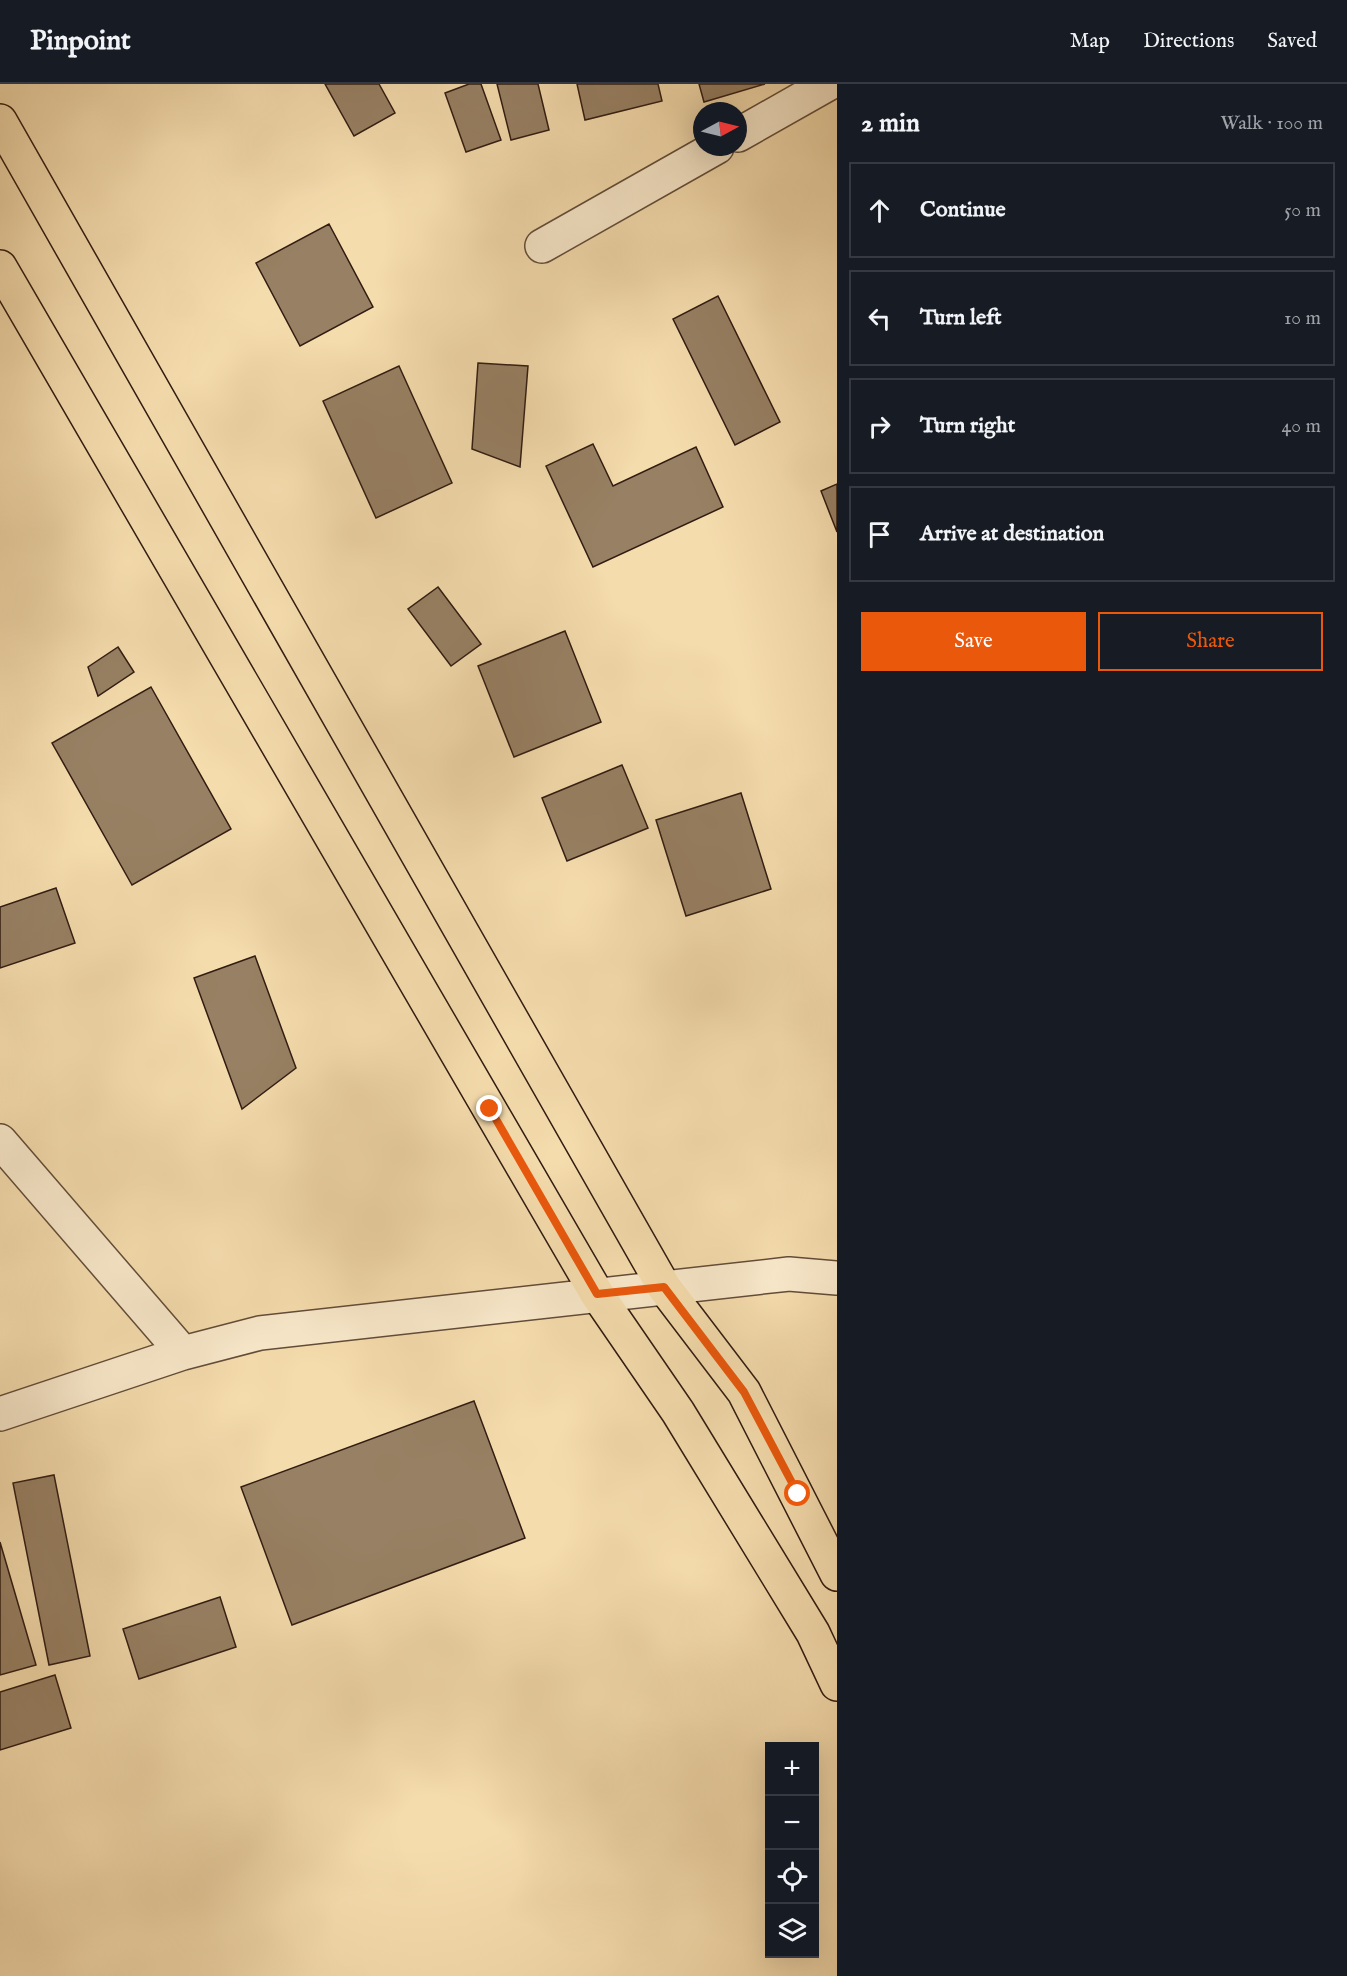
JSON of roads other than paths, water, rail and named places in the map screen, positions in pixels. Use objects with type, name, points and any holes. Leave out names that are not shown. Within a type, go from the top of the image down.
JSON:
[{"type":"main road","points":[[0,121],[664,1287],[744,1392],[837,1574]]},
{"type":"main road","points":[[0,267],[597,1294],[691,1432],[813,1633],[837,1684]]},
{"type":"street","points":[[747,130],[828,84]]},
{"type":"street","points":[[542,246],[701,156]]},
{"type":"street","points":[[0,1141],[183,1353]]},
{"type":"street","points":[[0,1414],[183,1353],[260,1333],[789,1274],[837,1278]]}]
